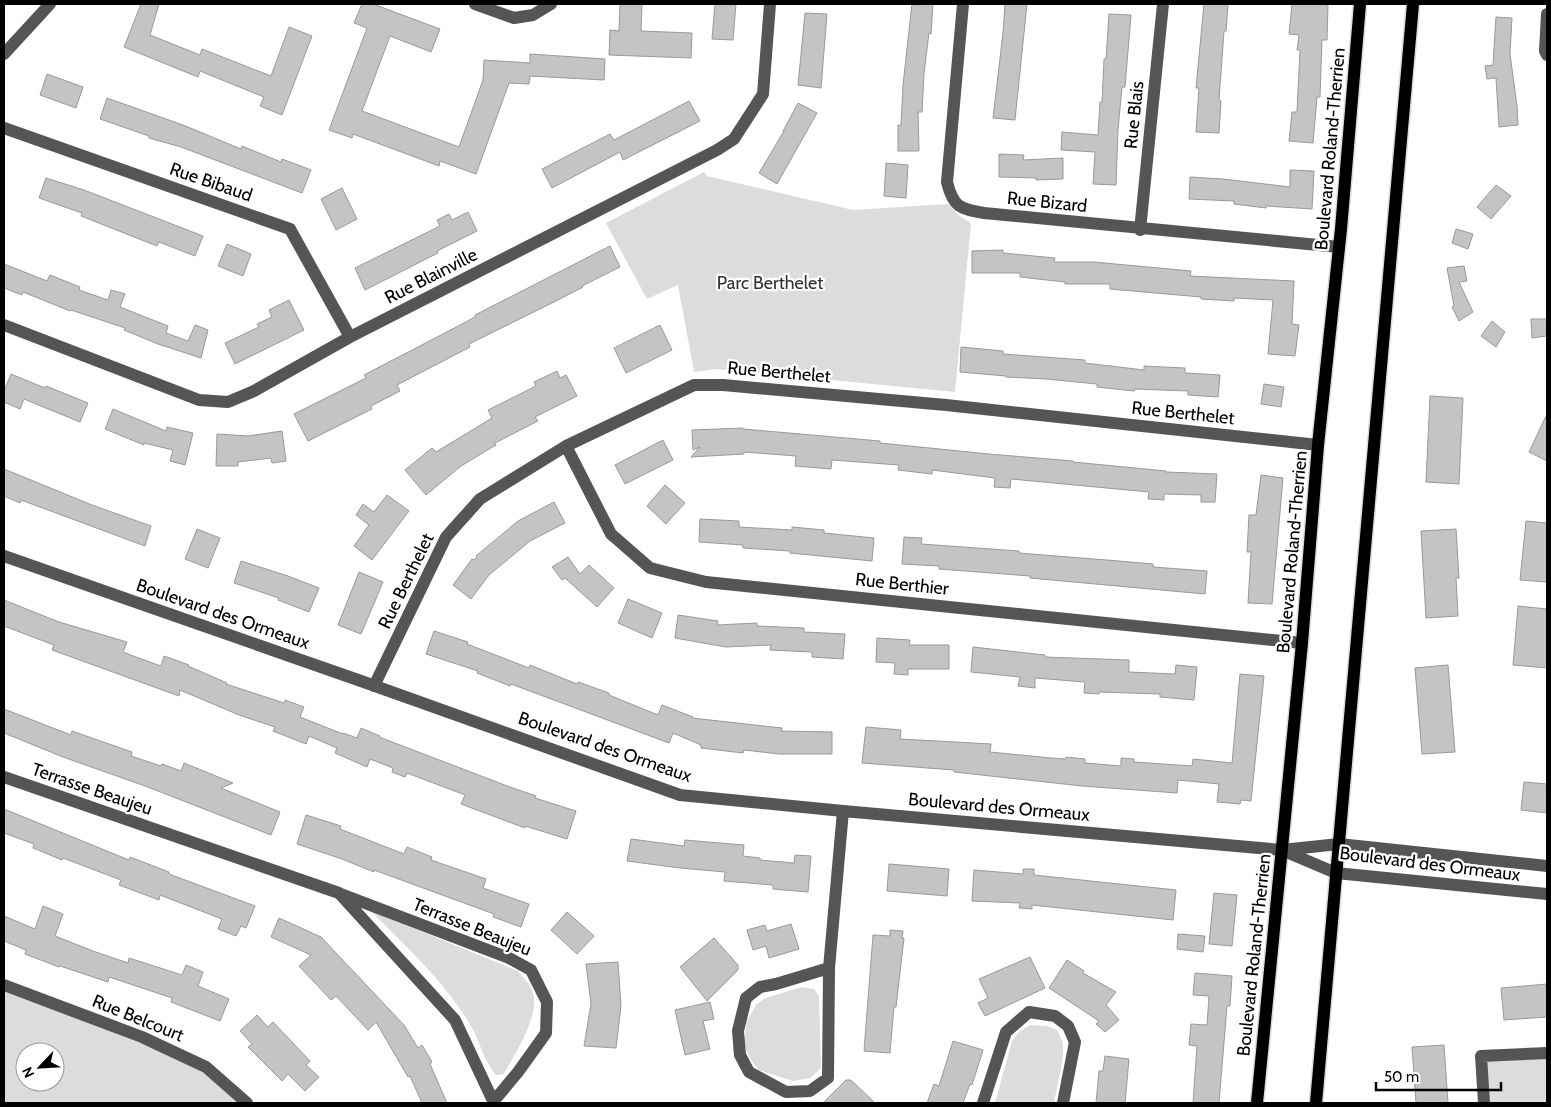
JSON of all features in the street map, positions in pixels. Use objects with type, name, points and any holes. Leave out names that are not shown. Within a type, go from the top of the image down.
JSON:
[{"type":"main road","name":"Boulevard Roland-Therrien","points":[[1257,1103],[1302,643],[1318,445],[1339,247],[1360,4]]},
{"type":"main road","points":[[1316,1103],[1413,4]]},
{"type":"street","points":[[4,54],[50,4]]},
{"type":"street","points":[[475,4],[514,18],[533,14],[551,4]]},
{"type":"street","name":"Rue Blainville","points":[[4,325],[199,400],[228,402],[254,391],[350,337],[717,150],[734,139],[763,94],[770,4]]},
{"type":"street","name":"Rue Bizard","points":[[963,4],[947,182],[955,204],[966,210],[984,214],[1339,247]]},
{"type":"street","name":"Rue Blais","points":[[1140,230],[1163,4]]},
{"type":"street","points":[[1547,14],[1545,51],[1547,55]]},
{"type":"street","name":"Rue Bibaud","points":[[4,128],[290,229],[350,337]]},
{"type":"street","name":"Rue Berthelet","points":[[374,686],[446,537],[480,498],[566,446],[694,385],[713,385],[946,405],[1318,445]]},
{"type":"street","name":"Rue Berthier","points":[[566,446],[611,534],[650,568],[706,582],[1302,643]]},
{"type":"street","name":"Boulevard des Ormeaux","points":[[4,556],[680,795],[1282,850],[1339,844],[1547,866]]},
{"type":"street","name":"Terrasse Beaujeu","points":[[4,777],[339,893],[509,958],[532,970],[547,1002],[546,1033],[494,1103],[455,1020],[339,893]]},
{"type":"street","points":[[829,968],[760,987],[746,998],[738,1031],[740,1055],[749,1072],[786,1092],[810,1091],[828,1078],[829,968],[843,811]]},
{"type":"street","name":"Boulevard des Ormeaux","points":[[1282,850],[1336,873],[1547,894]]},
{"type":"street","name":"Rue Belcourt","points":[[4,985],[142,1036],[206,1066],[247,1103]]},
{"type":"street","points":[[983,1103],[1006,1032],[1030,1012],[1055,1016],[1068,1026],[1075,1042],[1063,1103]]},
{"type":"street","points":[[1484,1103],[1480,1056],[1547,1053]]},
{"type":"green space","name":"Parc Berthelet","points":[[704,172],[707,176],[853,210],[948,204],[958,215],[971,223],[955,392],[717,369],[694,372],[678,285],[647,299],[606,223]]},
{"type":"green space","points":[[371,911],[518,971],[528,982],[534,1000],[530,1022],[504,1074],[496,1075],[485,1057],[470,1024],[448,993],[424,965]]},
{"type":"green space","points":[[4,987],[204,1069],[241,1103],[4,1103]]},
{"type":"green space","points":[[802,987],[814,989],[819,996],[821,1068],[810,1078],[793,1081],[759,1070],[751,1060],[744,1044],[747,1021],[756,1005],[765,998]]},
{"type":"green space","points":[[1030,1025],[1047,1026],[1057,1030],[1063,1043],[1063,1057],[1054,1103],[995,1103],[1012,1041],[1019,1032]]},
{"type":"green space","points":[[1547,1058],[1547,1103],[1488,1103],[1485,1061]]},
{"type":"building","points":[[141,4],[159,4],[150,35],[200,55],[202,49],[271,76],[289,27],[312,36],[282,115],[260,106],[264,97],[200,71],[198,77],[124,47]]},
{"type":"building","points":[[362,4],[373,4],[440,29],[431,52],[390,36],[362,111],[459,147],[483,80],[484,60],[530,63],[530,54],[605,59],[604,80],[530,76],[529,84],[509,83],[476,174],[440,161],[439,166],[353,134],[352,138],[329,130],[367,28],[354,23]]},
{"type":"building","points":[[620,4],[642,4],[641,31],[692,33],[691,58],[609,55],[610,30],[619,31]]},
{"type":"building","points":[[715,4],[736,4],[733,40],[712,39]]},
{"type":"building","points":[[912,4],[933,4],[931,34],[929,33],[924,73],[922,112],[918,112],[919,151],[898,151],[898,125],[901,125],[903,85]]},
{"type":"building","points":[[1005,4],[1027,4],[1015,120],[993,118]]},
{"type":"building","points":[[1204,4],[1228,4],[1219,100],[1221,101],[1219,133],[1196,132],[1199,88],[1196,88]]},
{"type":"building","points":[[1292,4],[1328,4],[1327,40],[1322,40],[1320,97],[1317,97],[1313,143],[1289,141],[1292,112],[1297,112],[1300,50],[1297,50],[1299,35],[1289,34]]},
{"type":"building","points":[[805,13],[827,14],[821,88],[798,85]]},
{"type":"building","points":[[1109,14],[1131,15],[1125,87],[1122,87],[1118,130],[1116,185],[1093,184],[1095,152],[1061,150],[1062,132],[1098,135]]},
{"type":"building","points":[[1496,17],[1512,18],[1510,54],[1518,125],[1499,127],[1496,78],[1487,79],[1485,66],[1493,65]]},
{"type":"building","points":[[47,74],[83,87],[76,108],[40,95]]},
{"type":"building","points":[[107,98],[183,125],[241,149],[242,146],[281,162],[282,159],[311,170],[302,193],[181,147],[149,138],[149,136],[100,119]]},
{"type":"building","points":[[689,101],[700,121],[623,160],[620,152],[552,188],[542,169],[610,134],[614,140]]},
{"type":"building","points":[[798,103],[817,113],[777,184],[759,173]]},
{"type":"building","points":[[999,154],[1024,155],[1023,160],[1063,158],[1063,179],[1036,180],[1036,178],[999,177]]},
{"type":"building","points":[[886,163],[908,165],[906,198],[884,196]]},
{"type":"building","points":[[1290,170],[1314,171],[1312,209],[1266,206],[1266,208],[1234,204],[1234,201],[1189,199],[1190,177],[1290,187]]},
{"type":"building","points":[[46,178],[84,190],[203,236],[195,256],[159,242],[157,246],[81,216],[82,213],[39,198]]},
{"type":"building","points":[[1496,185],[1511,196],[1491,219],[1477,207]]},
{"type":"building","points":[[342,188],[357,219],[336,230],[321,199]]},
{"type":"building","points":[[468,212],[477,231],[365,290],[355,268],[440,226],[437,220],[449,214],[452,220]]},
{"type":"building","points":[[1456,229],[1473,234],[1468,249],[1452,243]]},
{"type":"building","points":[[227,244],[251,254],[243,276],[218,266]]},
{"type":"building","points":[[610,246],[620,267],[469,344],[470,347],[397,385],[400,391],[371,406],[372,409],[308,441],[294,414],[366,378],[364,375],[466,322],[475,315]]},
{"type":"building","points":[[1003,250],[1003,253],[1055,258],[1054,262],[1094,262],[1191,271],[1190,276],[1294,281],[1292,324],[1299,325],[1295,356],[1268,354],[1273,300],[1234,298],[1234,301],[1201,299],[1201,297],[1110,289],[1110,284],[1065,284],[1065,282],[1020,277],[1020,273],[972,273],[972,251]]},
{"type":"building","points":[[4,264],[47,281],[50,275],[80,287],[79,290],[108,300],[111,290],[125,294],[120,307],[168,326],[166,333],[188,341],[195,325],[208,330],[201,358],[158,344],[124,330],[125,328],[70,311],[23,292],[22,295],[4,288]]},
{"type":"building","points":[[1464,266],[1467,281],[1459,282],[1473,312],[1459,321],[1452,307],[1454,306],[1447,268]]},
{"type":"building","points":[[289,300],[304,330],[235,364],[225,343],[259,327],[257,324],[272,317],[269,310]]},
{"type":"building","points":[[1531,319],[1547,319],[1547,336],[1532,338]]},
{"type":"building","points":[[1492,321],[1505,332],[1496,347],[1481,336]]},
{"type":"building","points":[[660,325],[672,350],[626,373],[614,348]]},
{"type":"building","points":[[961,347],[1003,351],[1003,354],[1085,360],[1085,363],[1144,370],[1144,366],[1185,368],[1185,373],[1220,375],[1218,397],[1188,395],[1188,391],[1135,389],[1134,391],[1097,387],[1097,384],[960,372]]},
{"type":"building","points":[[557,371],[560,378],[566,375],[577,396],[535,417],[538,421],[495,443],[496,445],[461,466],[426,495],[405,470],[432,448],[436,452],[492,418],[488,410],[536,386],[534,382]]},
{"type":"building","points":[[11,374],[88,403],[80,422],[24,399],[20,409],[4,402],[4,391]]},
{"type":"building","points":[[1264,384],[1284,387],[1281,407],[1261,404]]},
{"type":"building","points":[[1430,396],[1463,398],[1459,484],[1426,482]]},
{"type":"building","points":[[113,409],[166,431],[167,427],[193,433],[185,465],[170,461],[173,450],[144,443],[144,445],[105,429]]},
{"type":"building","points":[[1547,414],[1547,461],[1529,452]]},
{"type":"building","points":[[743,428],[1166,472],[1217,474],[1215,502],[1201,502],[1201,495],[1164,494],[1164,500],[1148,499],[1149,492],[1011,479],[1010,488],[994,487],[995,478],[932,470],[932,474],[898,470],[899,465],[832,460],[831,469],[795,466],[796,456],[744,452],[744,454],[691,457],[700,447],[693,450],[692,430]]},
{"type":"building","points":[[282,431],[286,461],[272,463],[271,458],[238,462],[238,466],[216,466],[217,434],[248,436]]},
{"type":"building","points":[[663,440],[673,460],[625,484],[615,465]]},
{"type":"building","points":[[4,469],[92,505],[151,526],[145,546],[21,500],[20,503],[4,496]]},
{"type":"building","points":[[1261,475],[1283,478],[1272,604],[1248,603],[1251,552],[1247,552],[1249,515],[1256,515]]},
{"type":"building","points":[[665,485],[685,503],[666,524],[647,506]]},
{"type":"building","points":[[387,495],[409,511],[372,560],[354,546],[369,525],[356,515],[363,504],[374,512]]},
{"type":"building","points":[[554,502],[565,523],[530,541],[489,575],[471,599],[453,585],[472,559],[474,560],[476,556],[518,521]]},
{"type":"building","points":[[700,519],[739,521],[739,527],[792,530],[792,527],[824,530],[824,533],[874,538],[872,561],[790,553],[790,551],[743,548],[743,545],[699,542]]},
{"type":"building","points":[[1526,521],[1547,523],[1547,582],[1520,580]]},
{"type":"building","points":[[197,529],[220,538],[208,568],[185,559]]},
{"type":"building","points":[[1456,529],[1459,578],[1456,578],[1458,616],[1426,618],[1421,531]]},
{"type":"building","points":[[904,537],[922,538],[921,544],[1019,551],[1019,553],[1153,564],[1153,567],[1207,571],[1205,594],[1030,578],[1030,576],[939,569],[939,566],[902,564]]},
{"type":"building","points":[[568,557],[580,574],[589,565],[614,588],[597,607],[565,578],[562,580],[552,567]]},
{"type":"building","points":[[241,561],[319,588],[309,612],[278,600],[279,598],[234,583]]},
{"type":"building","points":[[359,572],[383,582],[361,634],[338,625]]},
{"type":"building","points":[[628,599],[662,613],[652,638],[618,623]]},
{"type":"building","points":[[4,600],[59,622],[127,642],[123,652],[161,666],[164,656],[189,665],[226,684],[284,703],[285,700],[304,707],[300,717],[343,734],[357,738],[361,728],[379,737],[536,796],[535,798],[576,811],[567,839],[525,826],[525,828],[461,804],[465,795],[407,773],[405,777],[392,772],[393,768],[370,759],[367,767],[335,753],[337,748],[309,736],[306,744],[273,731],[275,727],[239,715],[180,690],[179,696],[52,650],[54,645],[4,626]]},
{"type":"building","points":[[1518,606],[1547,609],[1547,668],[1513,665]]},
{"type":"building","points":[[678,615],[718,621],[717,625],[757,623],[757,626],[804,628],[804,632],[845,634],[843,659],[812,657],[812,652],[770,650],[771,645],[726,647],[675,638]]},
{"type":"building","points":[[434,631],[468,642],[467,644],[529,668],[530,665],[577,684],[578,682],[609,693],[609,695],[658,715],[662,705],[692,718],[782,728],[781,731],[832,732],[832,754],[779,754],[744,750],[743,753],[701,748],[701,745],[673,733],[669,743],[511,684],[510,686],[477,673],[478,671],[426,654]]},
{"type":"building","points":[[877,638],[910,640],[909,645],[949,645],[949,669],[908,669],[908,675],[894,674],[895,663],[876,662]]},
{"type":"building","points":[[973,647],[1045,655],[1045,657],[1129,660],[1129,672],[1175,674],[1176,665],[1197,667],[1194,700],[1160,697],[1160,694],[1084,693],[1085,682],[1035,678],[1035,688],[1018,686],[1020,677],[971,672]]},
{"type":"building","points":[[1448,665],[1455,752],[1422,754],[1415,668]]},
{"type":"building","points":[[1240,674],[1264,676],[1251,801],[1241,800],[1240,804],[1217,802],[1219,784],[1178,780],[1177,793],[1082,786],[954,772],[954,770],[862,763],[866,727],[901,730],[900,739],[991,744],[990,752],[1051,758],[1085,759],[1085,763],[1121,766],[1121,758],[1134,759],[1134,762],[1192,766],[1193,759],[1232,763]]},
{"type":"building","points":[[4,709],[71,735],[72,731],[132,752],[131,756],[161,766],[162,764],[181,771],[184,763],[233,783],[221,788],[280,812],[271,835],[4,733]]},
{"type":"building","points":[[1524,782],[1547,784],[1547,813],[1521,810]]},
{"type":"building","points":[[4,809],[129,860],[130,857],[169,872],[169,874],[255,906],[246,928],[241,926],[236,936],[218,929],[222,919],[160,895],[159,900],[119,885],[121,880],[33,848],[34,844],[4,833]]},
{"type":"building","points":[[306,815],[341,826],[340,829],[404,854],[407,847],[432,857],[431,860],[486,879],[483,888],[529,904],[521,927],[493,917],[494,914],[297,844]]},
{"type":"building","points":[[631,839],[684,846],[685,840],[744,845],[743,856],[760,858],[760,860],[794,863],[795,855],[811,856],[808,892],[773,889],[773,885],[724,881],[725,872],[627,861]]},
{"type":"building","points":[[889,864],[949,869],[947,896],[887,891]]},
{"type":"building","points":[[1023,869],[1034,869],[1034,875],[1176,890],[1173,920],[1032,905],[1032,909],[1019,908],[1020,903],[972,901],[974,870],[1023,874]]},
{"type":"building","points":[[1214,893],[1237,895],[1232,946],[1209,944]]},
{"type":"building","points":[[43,906],[63,914],[55,936],[128,963],[129,958],[182,975],[186,965],[203,972],[198,986],[229,999],[220,1021],[171,1002],[172,998],[109,977],[108,982],[59,967],[25,954],[26,950],[4,941],[4,916],[35,929]]},
{"type":"building","points":[[567,912],[594,936],[577,954],[551,930]]},
{"type":"building","points":[[279,918],[321,937],[404,1025],[418,1048],[422,1045],[432,1062],[430,1064],[447,1103],[422,1103],[410,1076],[408,1077],[376,1022],[368,1030],[336,996],[331,1000],[299,966],[311,955],[271,937]]},
{"type":"building","points":[[791,924],[799,949],[769,958],[766,946],[753,950],[747,930],[765,925],[767,931]]},
{"type":"building","points":[[890,930],[903,931],[902,938],[904,938],[896,1007],[894,1007],[890,1053],[864,1051],[873,935],[890,936]]},
{"type":"building","points":[[1178,934],[1205,936],[1203,952],[1177,949]]},
{"type":"building","points":[[714,938],[738,965],[738,970],[707,1001],[680,967]]},
{"type":"building","points":[[1030,957],[1045,988],[985,1016],[978,1003],[988,998],[979,979]]},
{"type":"building","points":[[1067,960],[1084,971],[1083,973],[1116,992],[1106,1005],[1119,1020],[1105,1032],[1096,1024],[1099,1021],[1049,988]]},
{"type":"building","points":[[618,962],[621,1006],[616,1048],[584,1046],[591,1004],[586,964]]},
{"type":"building","points":[[1195,973],[1232,976],[1230,1006],[1227,1006],[1219,1103],[1193,1103],[1197,1046],[1189,1045],[1191,1024],[1207,1025],[1209,996],[1193,995]]},
{"type":"building","points":[[1547,984],[1547,1017],[1504,1020],[1501,988]]},
{"type":"building","points":[[710,1002],[714,1019],[703,1021],[710,1049],[685,1055],[675,1010]]},
{"type":"building","points":[[257,1015],[268,1027],[273,1022],[310,1061],[306,1065],[319,1077],[305,1091],[288,1074],[282,1081],[248,1047],[252,1044],[240,1031]]},
{"type":"building","points":[[953,1041],[983,1050],[972,1085],[970,1084],[963,1103],[927,1103],[934,1084],[939,1086]]},
{"type":"building","points":[[1444,1045],[1448,1103],[1416,1103],[1412,1047]]},
{"type":"building","points":[[1105,1056],[1129,1059],[1125,1103],[1096,1103],[1099,1071],[1103,1071]]},
{"type":"building","points":[[846,1080],[851,1080],[875,1103],[823,1103]]}]
